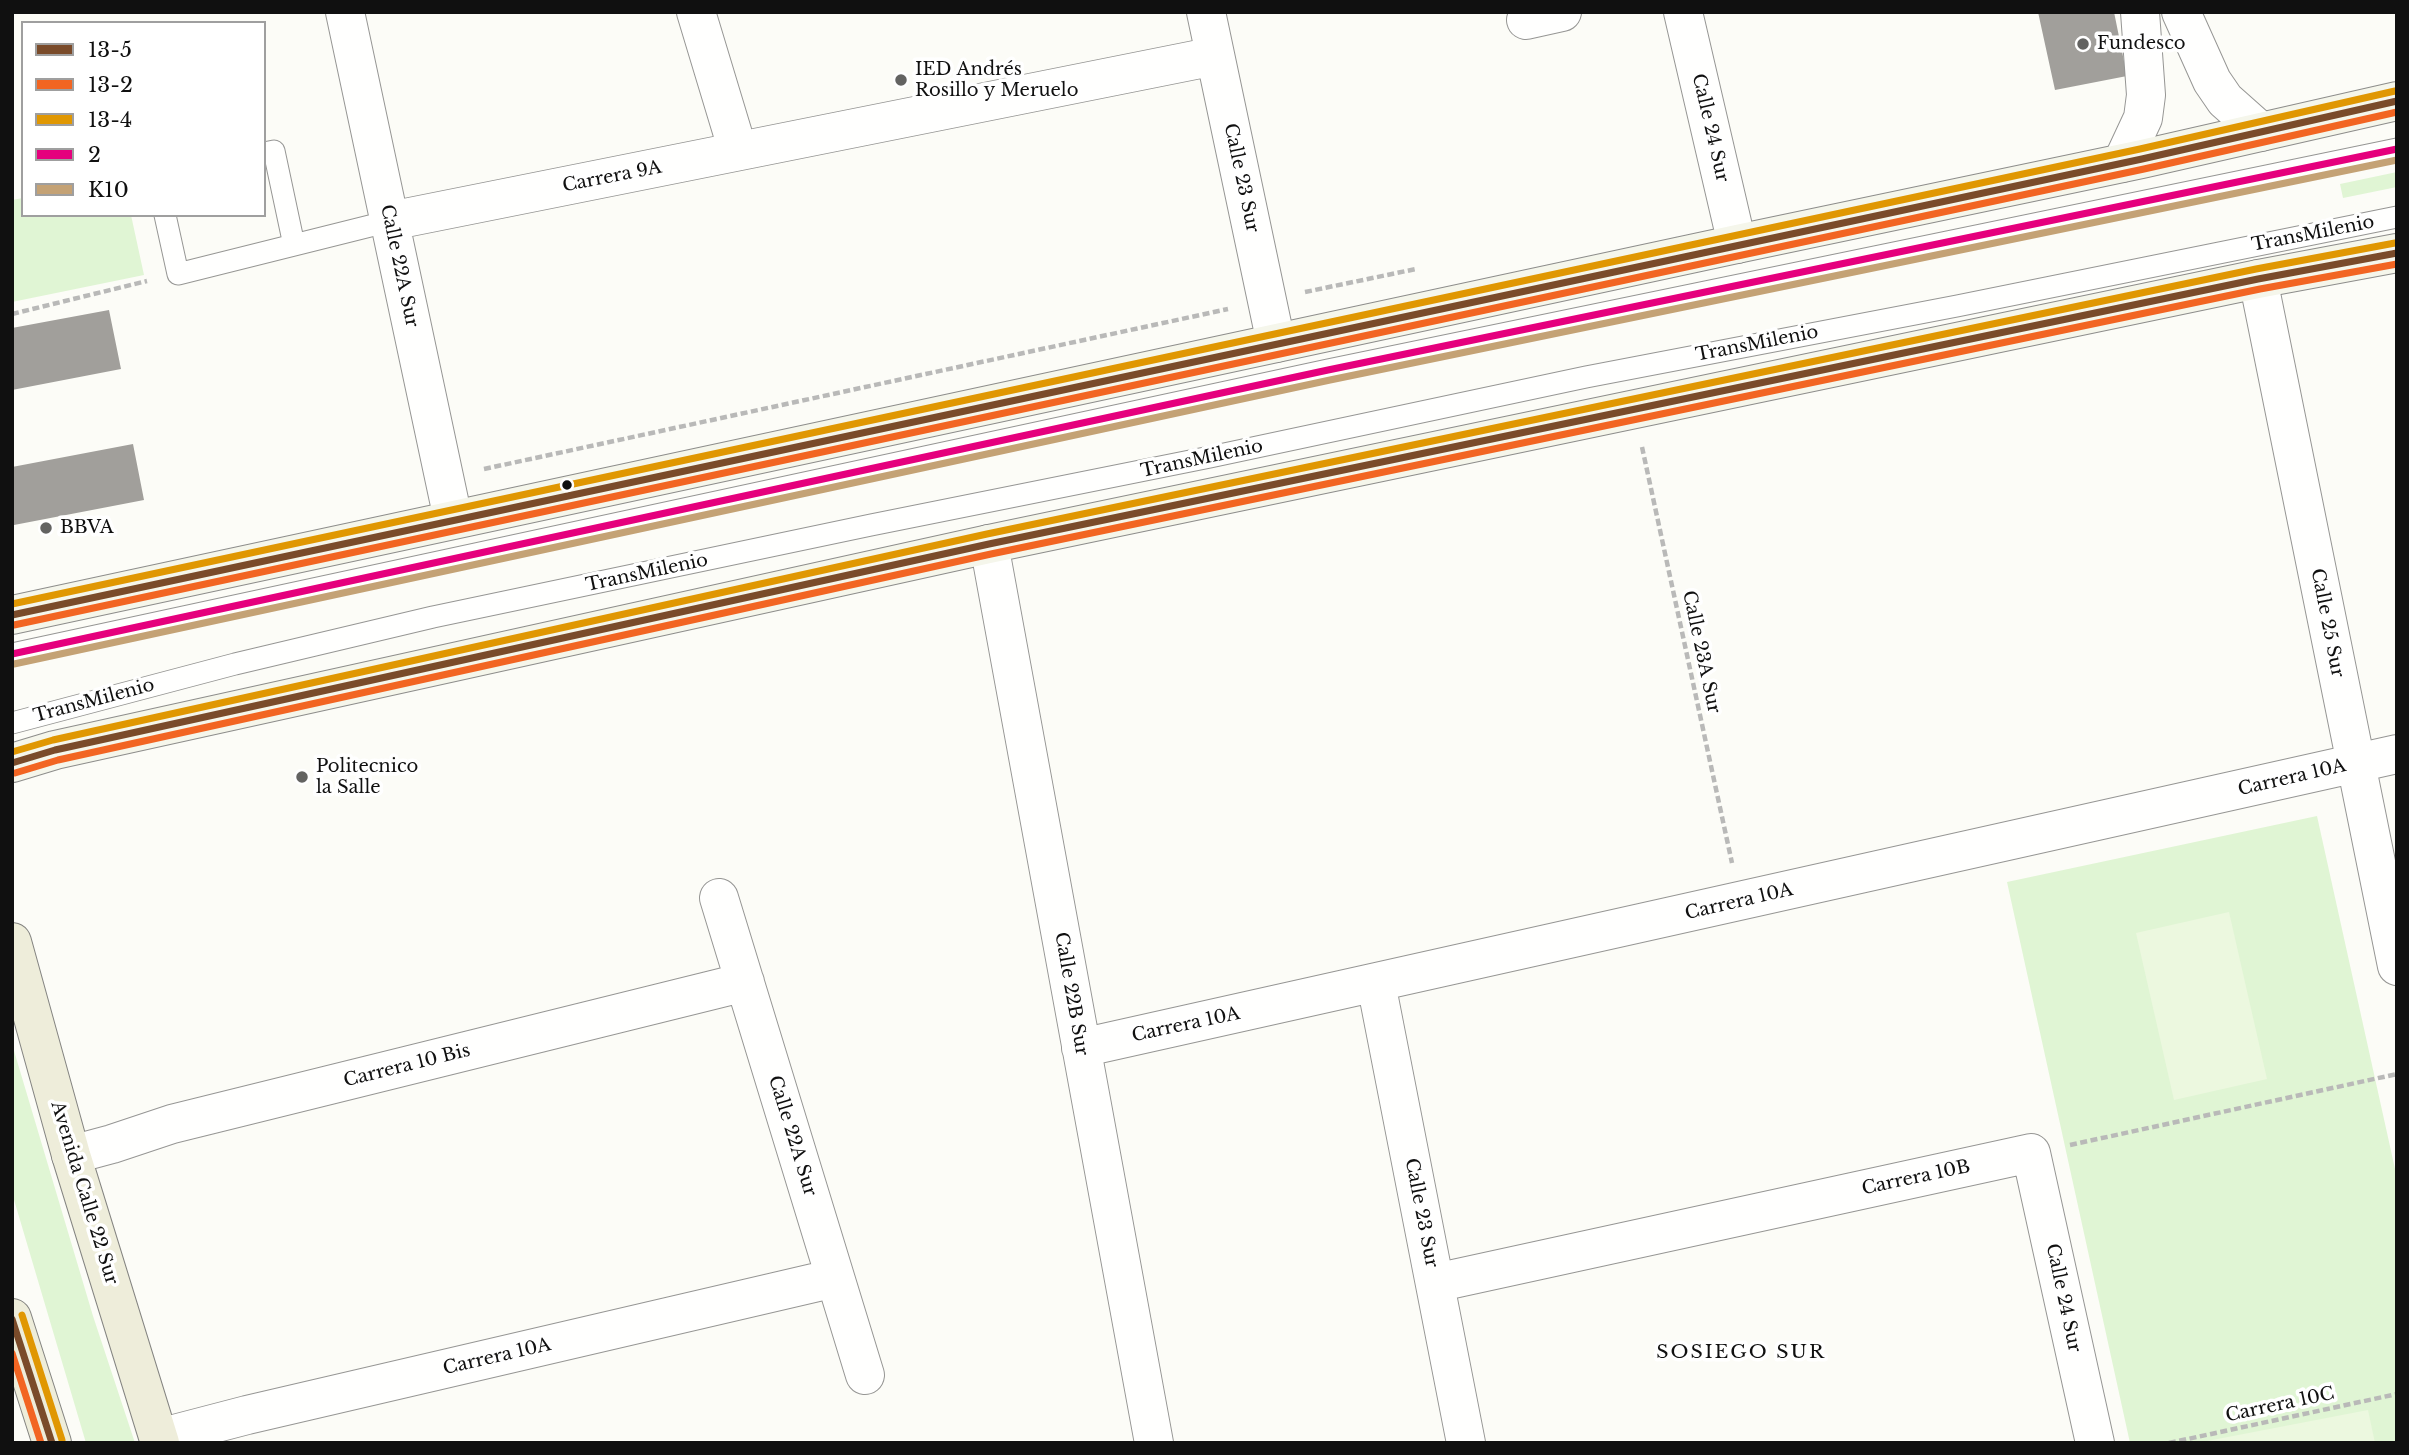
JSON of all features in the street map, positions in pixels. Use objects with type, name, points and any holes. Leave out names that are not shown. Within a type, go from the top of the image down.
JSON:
[{"type":"main road","points":[[12,615],[2122,163],[2397,101]]},
{"type":"main road","points":[[12,763],[55,750],[989,544],[2258,279],[2397,253]]},
{"type":"main road","name":"Avenida Calle 22 Sur","points":[[12,942],[71,1155],[160,1440]]},
{"type":"main road","points":[[12,1318],[52,1443]]},
{"type":"street","name":"Calle 22A Sur","points":[[345,12],[453,519]]},
{"type":"street","points":[[696,12],[738,151]]},
{"type":"street","name":"Calle 23 Sur","points":[[1206,12],[1276,343]]},
{"type":"street","points":[[1526,20],[1562,12]]},
{"type":"street","name":"Calle 24 Sur","points":[[1682,12],[1737,244]]},
{"type":"street","points":[[2122,163],[2143,118],[2146,95],[2140,12]]},
{"type":"street","points":[[2181,12],[2212,81],[2225,100],[2260,132]]},
{"type":"street","name":"Carrera 9A","points":[[390,221],[1215,56]]},
{"type":"street","name":"Calle 25 Sur","points":[[2258,279],[2397,966]]},
{"type":"street","name":"Calle 22B Sur","points":[[989,544],[1154,1443]]},
{"type":"street","name":"Carrera 10A","points":[[1081,1048],[2397,754]]},
{"type":"street","name":"Calle 22A Sur","points":[[719,898],[864,1375]]},
{"type":"street","name":"Carrera 10 Bis","points":[[71,1155],[172,1124],[745,982]]},
{"type":"street","name":"Calle 23 Sur","points":[[1376,983],[1466,1443]]},
{"type":"street","name":"Calle 24 Sur","points":[[2031,1153],[2095,1443]]},
{"type":"street","name":"Carrera 10B","points":[[1435,1283],[2031,1153]]},
{"type":"street","name":"Carrera 10A","points":[[160,1440],[247,1415],[835,1278]]},
{"type":"lane","points":[[12,654],[1328,370],[2397,149]]},
{"type":"lane","points":[[266,153],[274,151],[294,245]]},
{"type":"lane","points":[[165,217],[178,274]]},
{"type":"lane","name":"TransMilenio","points":[[12,723],[235,664],[433,617],[1586,377],[1957,306],[2397,217]]},
{"type":"lane","name":"Carrera 9A","points":[[178,274],[390,221]]},
{"type":"path","points":[[12,314],[178,274]]},
{"type":"path","name":"Calle 23A Sur","points":[[1634,409],[1740,902]]},
{"type":"path","points":[[2031,1153],[2397,1074]]},
{"type":"path","name":"Carrera 10C","points":[[2169,1443],[2397,1394]]},
{"type":"green space","points":[[2397,172],[2397,187],[2343,198],[2340,184]]},
{"type":"green space","points":[[21,198],[21,217],[131,217],[144,275],[12,302],[12,200]]},
{"type":"green space","points":[[2317,816],[2397,1178],[2397,1443],[2130,1443],[2007,882]]},
{"type":"green space","points":[[2229,912],[2267,1079],[2174,1100],[2136,933]]},
{"type":"green space","points":[[12,1044],[93,1316],[135,1443],[86,1443],[12,1193]]},
{"type":"green space","points":[[2368,1410],[2375,1443],[2202,1442]]},
{"type":"building","name":"Fundesco","points":[[2038,12],[2114,12],[2127,76],[2055,90]]},
{"type":"building","points":[[109,310],[121,369],[12,390],[12,328]]},
{"type":"building","points":[[133,444],[144,500],[14,525],[12,467]]},
{"type":"transit line","name":"13-4","points":[[12,604],[2140,149],[2395,91]]},
{"type":"transit line","name":"13-5","points":[[12,615],[2142,159],[2397,101]]},
{"type":"transit line","name":"13-2","points":[[14,625],[2144,169],[2397,112]]},
{"type":"transit line","name":"2","points":[[12,654],[1328,370],[2397,149]]},
{"type":"transit line","name":"K10","points":[[14,664],[1330,380],[2397,160]]},
{"type":"transit line","name":"13-4","points":[[12,752],[53,740],[987,534],[2256,269],[2395,243]]},
{"type":"transit line","name":"13-5","points":[[12,763],[55,750],[989,544],[2258,279],[2397,253]]},
{"type":"transit line","name":"13-2","points":[[15,773],[58,760],[991,554],[2260,289],[2397,264]]},
{"type":"transit line","name":"13-4","points":[[22,1315],[62,1440]]},
{"type":"transit line","name":"13-5","points":[[12,1319],[52,1443]]},
{"type":"transit line","name":"13-2","points":[[12,1353],[41,1443]]},
{"type":"place","name":"Fundesco","points":[[2083,44]]},
{"type":"place","name":"IED Andrés Rosillo y Meruelo","points":[[901,80]]},
{"type":"place","name":"BBVA","points":[[46,528]]},
{"type":"place","name":"Politecnico la Salle","points":[[302,777]]},
{"type":"district","name":"SOSIEGO SUR","points":[[1741,1353]]}]
